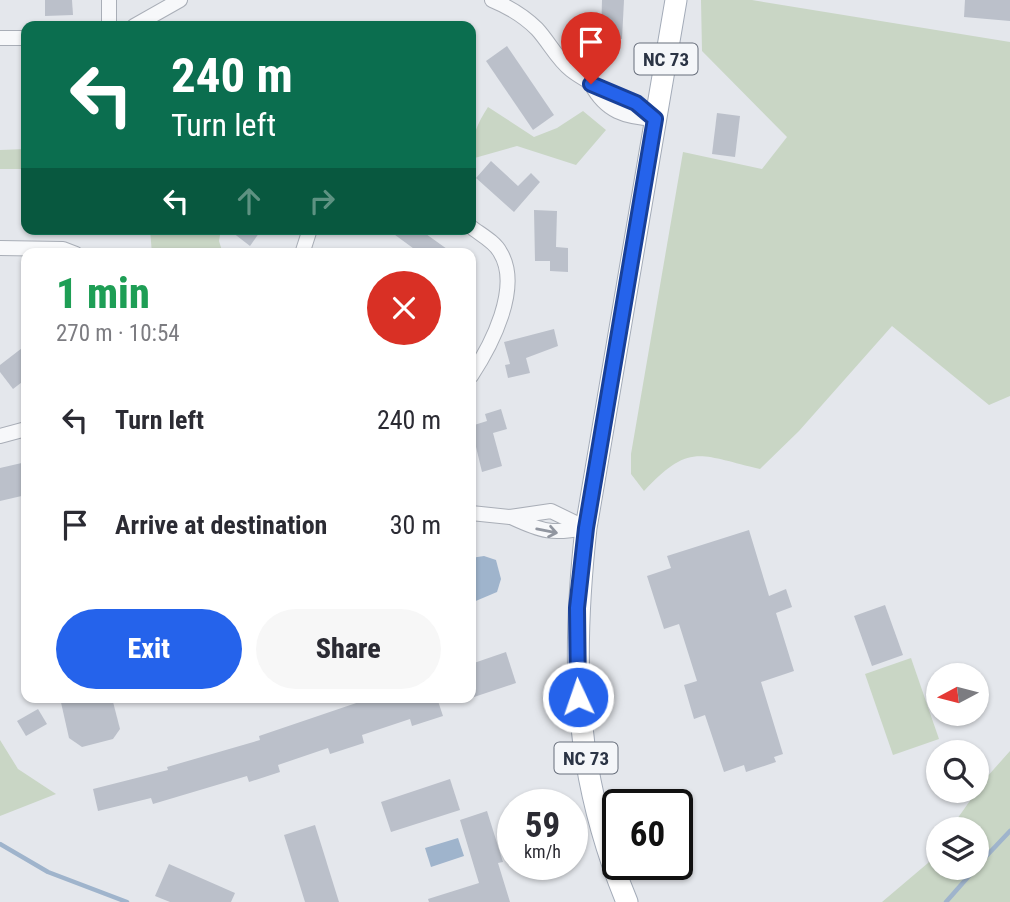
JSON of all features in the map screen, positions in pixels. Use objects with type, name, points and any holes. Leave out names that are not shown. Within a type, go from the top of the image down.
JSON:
[{"type":"main road","name":"NC 73","points":[[627,902],[598,814],[582,742],[576,674],[577,608],[586,528],[676,0]]},
{"type":"street","points":[[109,0],[109,21]]},
{"type":"street","points":[[143,21],[180,0]]},
{"type":"street","points":[[492,0],[510,7],[538,30],[569,68],[591,84],[607,107],[617,113],[655,119]]},
{"type":"street","points":[[0,38],[21,38]]},
{"type":"street","points":[[476,231],[500,250],[507,269],[506,301],[476,367]]},
{"type":"street","points":[[0,248],[21,248]]},
{"type":"street","points":[[0,436],[21,430]]},
{"type":"street","points":[[476,514],[510,517],[551,511],[586,528]]},
{"type":"street","points":[[510,517],[542,532],[556,534],[586,528]]},
{"type":"green space","points":[[701,0],[752,0],[1010,42],[1010,396],[989,405],[892,326],[799,431],[760,469],[696,456],[673,465],[644,491],[631,474],[631,454],[683,152],[762,169],[787,137],[702,51]]},
{"type":"green space","points":[[488,107],[534,137],[557,128],[583,111],[606,130],[576,165],[517,146],[476,158],[476,130]]},
{"type":"green space","points":[[21,149],[21,169],[0,169],[0,150]]},
{"type":"green space","points":[[150,235],[220,235],[221,248],[152,248]]},
{"type":"green space","points":[[911,658],[926,701],[926,726],[935,726],[939,739],[926,740],[926,744],[893,755],[865,674]]},
{"type":"green space","points":[[0,740],[18,769],[56,794],[0,816]]},
{"type":"green space","points":[[1010,751],[1010,902],[882,902],[926,865],[926,880],[989,880],[989,817],[958,817],[968,803],[989,803],[989,775]]},
{"type":"water","points":[[484,556],[496,560],[501,579],[497,592],[476,601],[476,557]]},
{"type":"water","points":[[458,838],[464,856],[431,867],[425,848]]},
{"type":"building","points":[[45,0],[72,0],[73,15],[45,16]]},
{"type":"building","points":[[602,0],[624,0],[622,39],[601,38]]},
{"type":"building","points":[[965,0],[1010,0],[1010,21],[964,17]]},
{"type":"building","points":[[507,46],[554,115],[533,130],[486,61]]},
{"type":"building","points":[[717,113],[740,116],[735,157],[712,154]]},
{"type":"building","points":[[491,161],[518,186],[531,173],[540,182],[514,212],[476,178]]},
{"type":"building","points":[[534,210],[557,211],[556,247],[568,248],[568,272],[550,271],[550,261],[535,261]]},
{"type":"building","points":[[236,235],[258,235],[250,246]]},
{"type":"building","points":[[395,235],[427,235],[446,248],[413,248]]},
{"type":"building","points":[[554,329],[558,346],[526,358],[530,373],[508,378],[505,365],[510,364],[504,342]]},
{"type":"building","points":[[21,349],[21,383],[13,389],[0,372],[0,365]]},
{"type":"building","points":[[501,409],[507,429],[493,433],[502,466],[482,472],[476,447],[476,424],[487,421],[485,414]]},
{"type":"building","points":[[21,463],[21,496],[0,501],[0,468]]},
{"type":"building","points":[[749,530],[769,596],[786,589],[792,607],[776,613],[794,671],[761,682],[783,754],[774,757],[776,762],[746,772],[744,765],[724,772],[705,715],[694,719],[684,685],[697,681],[679,624],[664,629],[647,576],[671,568],[667,556]]},
{"type":"building","points":[[885,605],[903,655],[872,666],[854,616]]},
{"type":"building","points":[[506,652],[516,683],[476,696],[476,662]]},
{"type":"building","points":[[61,703],[113,703],[120,729],[113,739],[82,747],[69,738]]},
{"type":"building","points":[[356,703],[439,703],[443,716],[412,726],[410,719],[362,735],[364,743],[330,754],[328,748],[278,765],[280,772],[249,782],[247,776],[153,804],[151,798],[98,811],[93,789],[168,770],[167,767],[260,740],[259,736]]},
{"type":"building","points":[[38,709],[47,724],[26,736],[17,721]]},
{"type":"building","points":[[450,779],[460,810],[391,832],[381,802]]},
{"type":"building","points":[[487,811],[497,843],[497,880],[503,880],[510,902],[429,902],[428,899],[479,883],[460,820]]},
{"type":"building","points":[[315,825],[339,902],[305,902],[284,835]]},
{"type":"building","points":[[169,864],[235,893],[231,902],[170,902],[155,896]]},
{"type":"waterway","points":[[989,853],[1010,831]]},
{"type":"waterway","points":[[0,844],[48,872],[127,902]]},
{"type":"waterway","points":[[946,902],[965,880]]},
{"type":"route","points":[[578,697],[577,608],[586,528],[655,119],[636,103],[591,84]]}]
